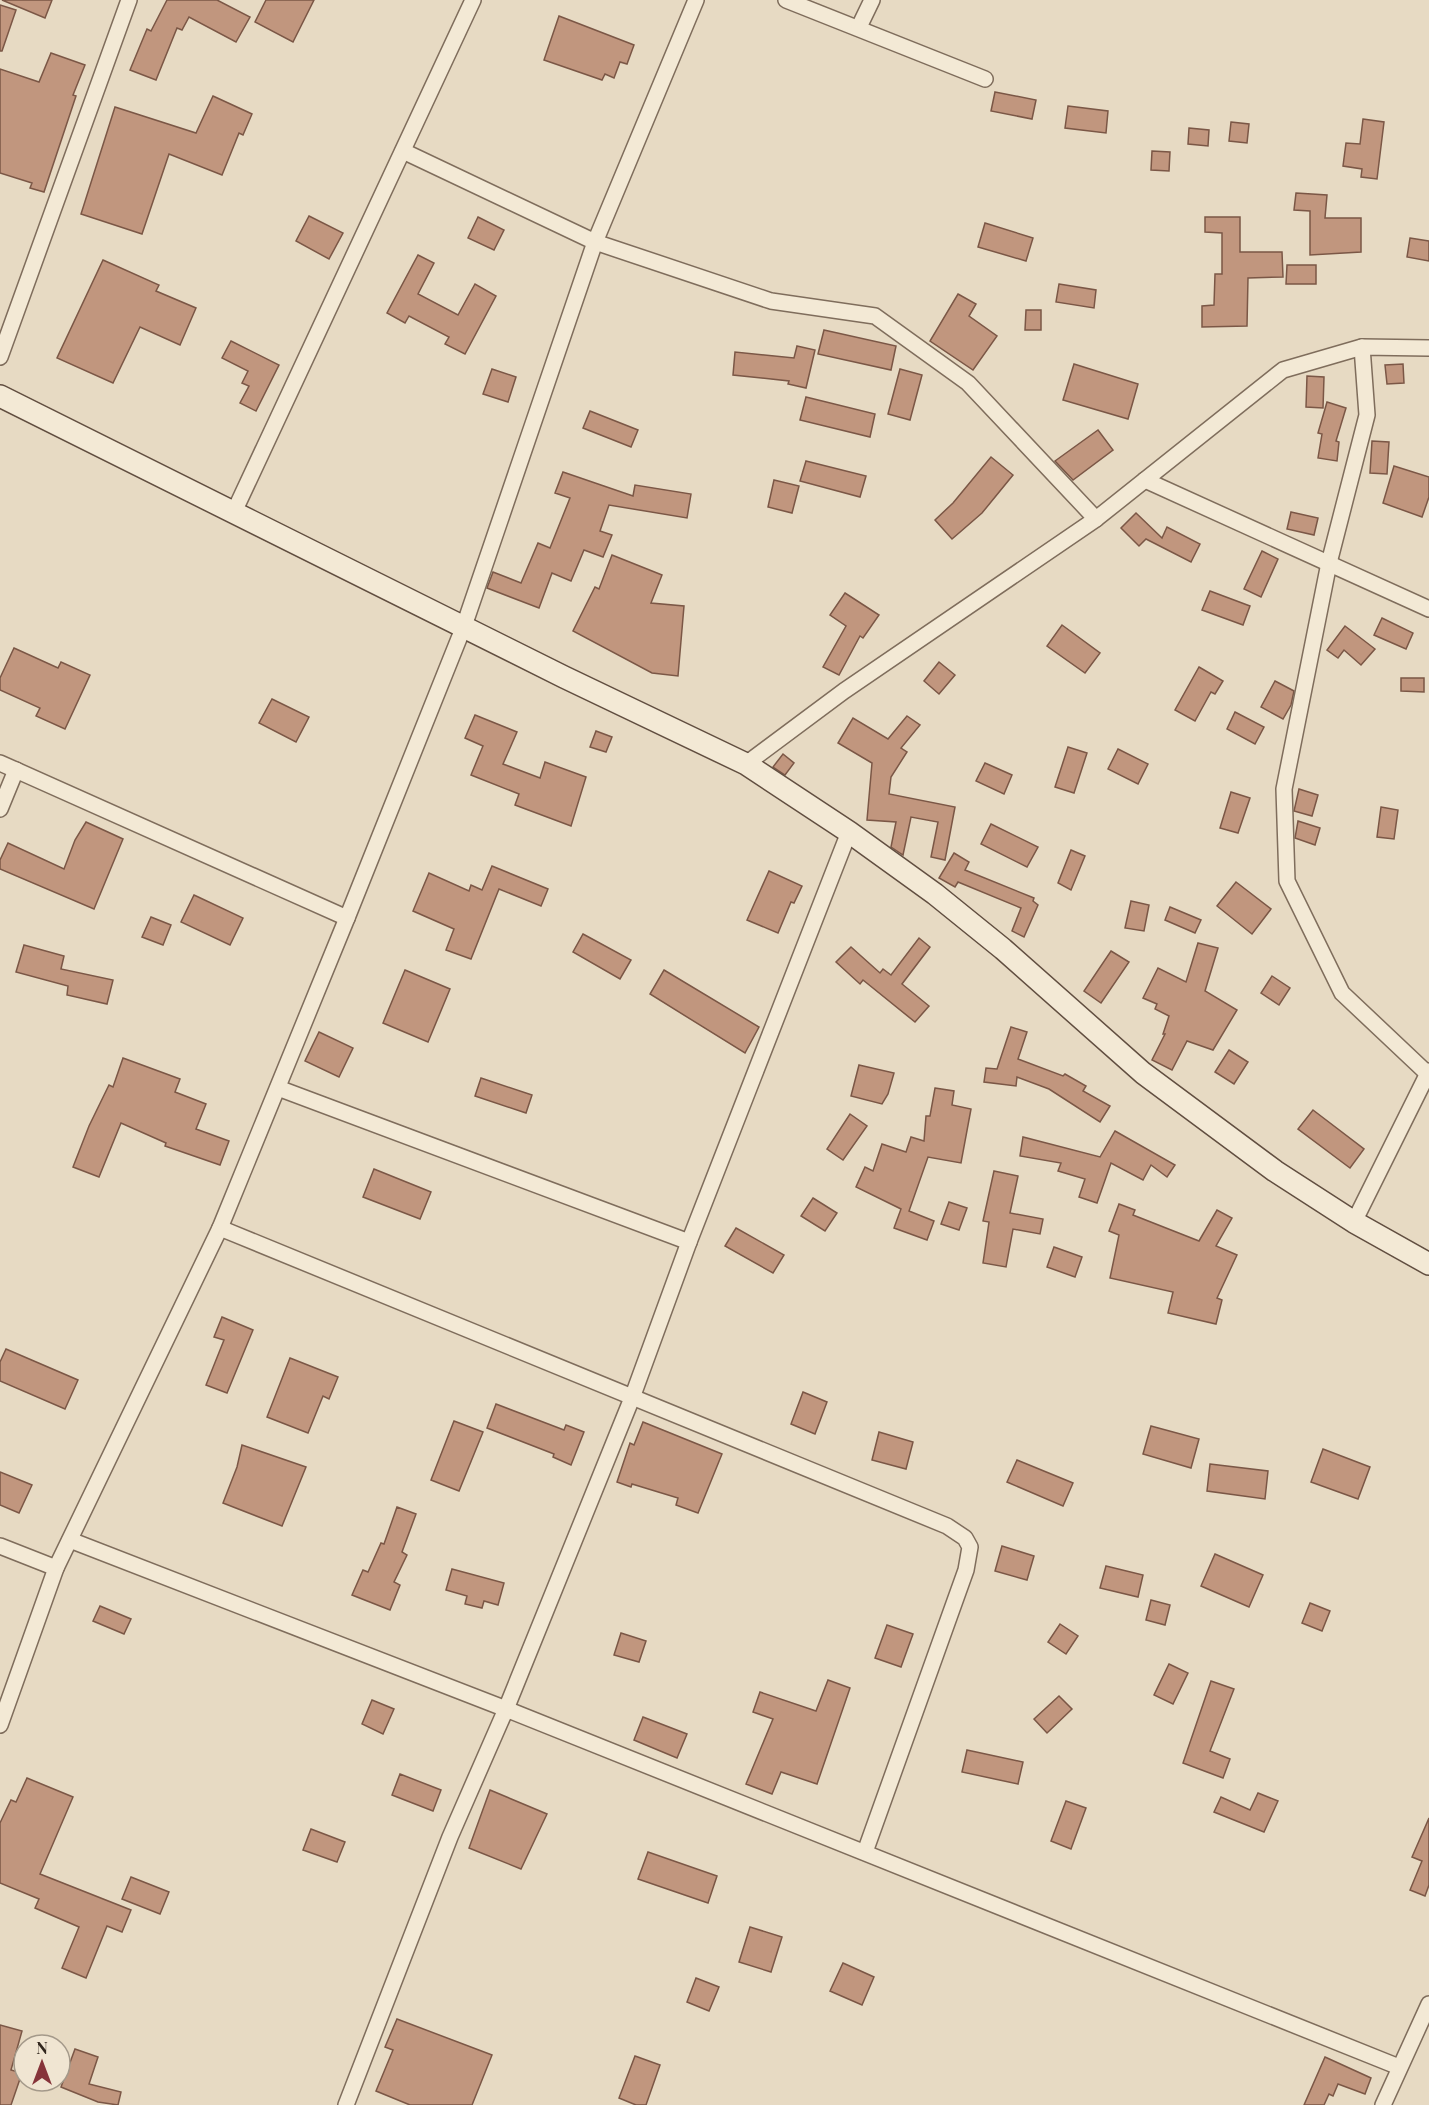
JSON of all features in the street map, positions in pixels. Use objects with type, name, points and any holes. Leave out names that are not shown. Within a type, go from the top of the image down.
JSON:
[{"type":"main road","points":[[0,396],[746,764],[849,832],[960,914],[1143,1073],[1187,1107],[1275,1171],[1354,1222],[1429,1264]]},
{"type":"street","points":[[0,357],[129,0]]},
{"type":"street","points":[[234,512],[473,0]]},
{"type":"street","points":[[0,1725],[56,1568],[220,1228],[347,918],[464,626],[595,242],[696,0]]},
{"type":"street","points":[[786,0],[860,27],[985,79]]},
{"type":"street","points":[[860,27],[872,0]]},
{"type":"street","points":[[403,151],[595,242],[771,301],[875,316],[968,383],[1096,519]]},
{"type":"street","points":[[746,764],[854,684],[1096,519],[1282,370],[1362,346],[1429,348]]},
{"type":"street","points":[[1354,1222],[1429,1073],[1342,993],[1287,881],[1284,789],[1329,563],[1367,415],[1362,346]]},
{"type":"street","points":[[1145,480],[1429,609]]},
{"type":"street","points":[[0,763],[347,918]]},
{"type":"street","points":[[0,809],[16,770]]},
{"type":"street","points":[[346,2105],[450,1838],[506,1709],[632,1398],[689,1242],[849,832]]},
{"type":"street","points":[[278,1088],[689,1242]]},
{"type":"street","points":[[220,1228],[947,1526],[965,1538],[970,1547],[966,1570],[865,1852]]},
{"type":"street","points":[[70,1540],[506,1709],[1399,2067]]},
{"type":"street","points":[[0,1546],[56,1568]]},
{"type":"street","points":[[1383,2105],[1429,2004]]},
{"type":"building","points":[[2,0],[52,0],[45,18]]},
{"type":"building","points":[[167,0],[217,0],[250,17],[236,42],[189,17],[182,30],[177,28],[156,80],[130,70],[147,29],[151,31]]},
{"type":"building","points":[[266,0],[314,0],[293,42],[255,22]]},
{"type":"building","points":[[0,5],[16,10],[2,51],[0,51]]},
{"type":"building","points":[[559,16],[634,45],[627,64],[620,62],[614,78],[605,74],[602,80],[544,60]]},
{"type":"building","points":[[51,53],[85,65],[73,95],[76,96],[44,192],[30,188],[32,183],[0,173],[0,69],[39,82]]},
{"type":"building","points":[[995,92],[1036,100],[1032,119],[991,111]]},
{"type":"building","points":[[213,96],[252,114],[243,135],[239,133],[222,175],[169,154],[142,234],[81,214],[115,107],[196,133]]},
{"type":"building","points":[[1068,106],[1108,111],[1106,133],[1065,128]]},
{"type":"building","points":[[1363,119],[1384,122],[1377,179],[1361,177],[1362,169],[1343,166],[1346,143],[1360,144]]},
{"type":"building","points":[[1231,122],[1249,124],[1247,143],[1229,141]]},
{"type":"building","points":[[1189,128],[1209,130],[1208,146],[1188,144]]},
{"type":"building","points":[[1152,151],[1170,152],[1169,171],[1151,170]]},
{"type":"building","points":[[1296,193],[1327,195],[1325,218],[1361,218],[1361,252],[1310,255],[1310,211],[1294,210]]},
{"type":"building","points":[[309,216],[343,233],[329,259],[296,241]]},
{"type":"building","points":[[478,217],[504,230],[494,250],[468,238]]},
{"type":"building","points":[[1205,217],[1240,217],[1240,252],[1282,252],[1283,277],[1248,278],[1247,326],[1202,327],[1202,306],[1214,305],[1215,274],[1222,274],[1222,233],[1205,232]]},
{"type":"building","points":[[985,223],[1033,238],[1026,261],[978,247]]},
{"type":"building","points":[[1410,238],[1429,241],[1429,261],[1407,257]]},
{"type":"building","points":[[418,255],[434,263],[418,294],[458,315],[475,284],[496,296],[465,354],[445,344],[449,337],[409,316],[405,323],[387,313]]},
{"type":"building","points":[[103,260],[159,285],[156,291],[196,308],[180,345],[140,327],[113,383],[57,358]]},
{"type":"building","points":[[1287,265],[1316,265],[1316,284],[1286,284]]},
{"type":"building","points":[[1059,284],[1096,290],[1094,308],[1056,302]]},
{"type":"building","points":[[958,294],[976,304],[969,316],[997,336],[973,370],[930,341]]},
{"type":"building","points":[[1026,310],[1041,310],[1041,330],[1025,330]]},
{"type":"building","points":[[824,330],[896,346],[891,370],[818,354]]},
{"type":"building","points":[[231,341],[279,365],[256,411],[240,403],[249,386],[242,383],[248,371],[222,358]]},
{"type":"building","points":[[797,346],[815,350],[806,388],[788,384],[789,381],[733,375],[735,352],[794,358]]},
{"type":"building","points":[[1074,364],[1138,384],[1128,419],[1063,400]]},
{"type":"building","points":[[1403,364],[1404,383],[1387,384],[1385,365]]},
{"type":"building","points":[[492,369],[516,377],[508,402],[483,394]]},
{"type":"building","points":[[900,369],[922,375],[910,420],[888,414]]},
{"type":"building","points":[[1307,376],[1324,377],[1323,408],[1306,407]]},
{"type":"building","points":[[806,397],[875,414],[870,437],[800,420]]},
{"type":"building","points":[[1327,402],[1346,408],[1336,441],[1339,442],[1337,461],[1318,458],[1322,434],[1318,433]]},
{"type":"building","points":[[590,411],[638,430],[631,447],[583,428]]},
{"type":"building","points":[[1098,430],[1113,450],[1073,480],[1055,461]]},
{"type":"building","points":[[1372,441],[1389,442],[1387,474],[1370,473]]},
{"type":"building","points":[[991,457],[1013,475],[982,513],[952,539],[935,520],[953,503]]},
{"type":"building","points":[[806,461],[866,476],[860,497],[800,481]]},
{"type":"building","points":[[1394,466],[1429,477],[1429,497],[1422,517],[1383,503]]},
{"type":"building","points":[[563,472],[633,496],[635,485],[691,494],[687,518],[609,505],[600,531],[612,535],[603,557],[584,550],[571,581],[552,573],[539,608],[487,588],[493,572],[521,583],[538,543],[550,548],[570,498],[555,493]]},
{"type":"building","points":[[774,480],[799,486],[792,513],[768,507]]},
{"type":"building","points":[[1291,512],[1318,518],[1314,535],[1287,529]]},
{"type":"building","points":[[1136,513],[1162,538],[1167,527],[1200,544],[1191,562],[1146,539],[1139,546],[1121,528]]},
{"type":"building","points":[[1262,551],[1278,559],[1261,597],[1244,589]]},
{"type":"building","points":[[612,555],[662,575],[651,603],[684,606],[678,676],[652,673],[573,631],[595,587],[599,589]]},
{"type":"building","points":[[1210,591],[1250,606],[1243,625],[1202,610]]},
{"type":"building","points":[[845,593],[879,615],[863,638],[860,636],[839,675],[823,667],[846,626],[830,615]]},
{"type":"building","points":[[1382,618],[1413,633],[1406,649],[1374,635]]},
{"type":"building","points":[[1062,625],[1100,653],[1085,673],[1047,646]]},
{"type":"building","points":[[1345,626],[1375,649],[1361,665],[1344,650],[1338,658],[1327,650]]},
{"type":"building","points":[[14,648],[58,668],[61,662],[90,675],[65,729],[36,716],[40,708],[0,690],[0,678]]},
{"type":"building","points":[[939,662],[955,675],[939,694],[924,681]]},
{"type":"building","points":[[1199,667],[1223,681],[1215,694],[1211,692],[1195,721],[1175,710]]},
{"type":"building","points":[[1401,678],[1424,678],[1424,692],[1401,691]]},
{"type":"building","points":[[1275,681],[1294,691],[1291,705],[1283,719],[1261,707]]},
{"type":"building","points":[[272,699],[309,717],[296,742],[259,723]]},
{"type":"building","points":[[1235,712],[1264,727],[1255,744],[1227,729]]},
{"type":"building","points":[[475,715],[517,732],[503,764],[540,778],[545,762],[586,777],[571,826],[515,805],[519,794],[471,775],[483,746],[465,738]]},
{"type":"building","points":[[907,716],[920,725],[901,748],[907,752],[891,777],[889,794],[955,807],[945,860],[931,857],[938,822],[911,817],[903,855],[891,847],[896,822],[867,820],[872,763],[838,743],[853,718],[888,739]]},
{"type":"building","points":[[596,731],[612,737],[606,752],[590,747]]},
{"type":"building","points":[[1068,747],[1087,753],[1074,793],[1055,787]]},
{"type":"building","points":[[1118,749],[1148,764],[1138,784],[1108,769]]},
{"type":"building","points":[[783,754],[794,763],[785,775],[773,767]]},
{"type":"building","points":[[985,763],[1012,775],[1004,794],[976,781]]},
{"type":"building","points":[[1299,789],[1318,795],[1312,816],[1294,811]]},
{"type":"building","points":[[1231,792],[1250,798],[1238,833],[1220,828]]},
{"type":"building","points":[[1381,807],[1398,810],[1394,839],[1377,837]]},
{"type":"building","points":[[1298,821],[1320,828],[1315,845],[1295,838]]},
{"type":"building","points":[[86,822],[123,839],[94,909],[0,869],[0,860],[8,843],[64,869],[75,840]]},
{"type":"building","points":[[991,824],[1038,847],[1027,867],[981,844]]},
{"type":"building","points":[[1071,850],[1085,856],[1071,890],[1058,883]]},
{"type":"building","points":[[954,853],[969,862],[965,870],[1034,898],[1033,901],[1038,905],[1024,937],[1012,931],[1021,908],[958,882],[955,887],[939,878]]},
{"type":"building","points":[[492,866],[548,889],[541,906],[499,889],[471,959],[446,950],[454,929],[413,911],[429,873],[469,891],[471,885],[482,890]]},
{"type":"building","points":[[769,871],[802,886],[794,903],[791,902],[778,933],[747,920]]},
{"type":"building","points":[[1236,882],[1271,909],[1252,934],[1217,906]]},
{"type":"building","points":[[194,895],[243,918],[230,945],[181,922]]},
{"type":"building","points":[[1131,901],[1149,905],[1144,931],[1125,928]]},
{"type":"building","points":[[1170,907],[1201,920],[1195,933],[1165,920]]},
{"type":"building","points":[[151,917],[171,925],[163,945],[142,937]]},
{"type":"building","points":[[583,934],[631,960],[620,979],[573,952]]},
{"type":"building","points":[[919,938],[930,947],[902,984],[929,1006],[915,1022],[863,980],[860,984],[836,962],[851,947],[880,973],[883,969],[891,975]]},
{"type":"building","points":[[1198,943],[1218,948],[1205,991],[1237,1010],[1213,1050],[1187,1041],[1172,1070],[1152,1060],[1165,1034],[1163,1034],[1169,1016],[1155,1009],[1157,1004],[1143,998],[1158,968],[1186,982]]},
{"type":"building","points":[[24,945],[64,956],[61,969],[113,980],[107,1004],[67,995],[68,986],[16,972]]},
{"type":"building","points":[[1111,951],[1129,962],[1101,1003],[1084,991]]},
{"type":"building","points":[[405,970],[450,989],[428,1042],[383,1023]]},
{"type":"building","points":[[664,970],[759,1027],[745,1053],[650,994]]},
{"type":"building","points":[[1272,976],[1290,988],[1279,1005],[1261,993]]},
{"type":"building","points":[[1011,1027],[1027,1032],[1018,1059],[1063,1076],[1065,1074],[1086,1086],[1083,1091],[1110,1106],[1100,1122],[1049,1089],[1017,1077],[1016,1086],[984,1082],[986,1068],[997,1069]]},
{"type":"building","points":[[319,1032],[353,1048],[339,1077],[305,1061]]},
{"type":"building","points":[[1229,1050],[1248,1062],[1234,1084],[1215,1072]]},
{"type":"building","points":[[123,1058],[180,1079],[175,1092],[206,1104],[196,1129],[229,1141],[220,1165],[165,1146],[166,1143],[121,1123],[99,1177],[73,1167],[89,1126],[109,1085],[113,1087]]},
{"type":"building","points":[[859,1065],[894,1073],[888,1094],[882,1104],[851,1096]]},
{"type":"building","points":[[481,1078],[532,1095],[526,1113],[475,1096]]},
{"type":"building","points":[[935,1088],[954,1091],[952,1105],[971,1109],[961,1163],[928,1157],[909,1211],[934,1221],[927,1240],[894,1228],[901,1209],[856,1187],[865,1167],[873,1171],[882,1144],[906,1152],[911,1137],[924,1141],[926,1116],[930,1116]]},
{"type":"building","points":[[1313,1110],[1364,1149],[1350,1168],[1298,1129]]},
{"type":"building","points":[[850,1114],[867,1126],[843,1160],[827,1149]]},
{"type":"building","points":[[1115,1131],[1175,1165],[1167,1177],[1151,1165],[1143,1180],[1111,1163],[1097,1203],[1079,1197],[1085,1179],[1058,1171],[1061,1163],[1020,1156],[1023,1137],[1100,1157]]},
{"type":"building","points":[[374,1169],[431,1192],[420,1219],[363,1197]]},
{"type":"building","points":[[994,1171],[1018,1176],[1010,1213],[1043,1219],[1040,1234],[1013,1229],[1006,1267],[983,1263],[989,1222],[983,1221]]},
{"type":"building","points":[[813,1198],[837,1213],[825,1231],[801,1216]]},
{"type":"building","points":[[949,1202],[967,1208],[959,1230],[941,1224]]},
{"type":"building","points":[[1119,1204],[1135,1210],[1133,1215],[1199,1241],[1217,1210],[1232,1218],[1216,1246],[1237,1255],[1217,1298],[1222,1300],[1216,1324],[1168,1313],[1173,1292],[1110,1278],[1119,1235],[1109,1231]]},
{"type":"building","points":[[736,1228],[784,1255],[773,1273],[725,1246]]},
{"type":"building","points":[[1054,1247],[1082,1257],[1075,1277],[1047,1267]]},
{"type":"building","points":[[222,1317],[253,1330],[227,1393],[206,1385],[224,1340],[214,1337]]},
{"type":"building","points":[[6,1349],[78,1380],[65,1409],[0,1381],[0,1362]]},
{"type":"building","points":[[290,1358],[338,1377],[329,1399],[323,1396],[308,1433],[267,1417]]},
{"type":"building","points":[[803,1392],[827,1402],[815,1434],[791,1424]]},
{"type":"building","points":[[496,1404],[564,1430],[566,1425],[584,1432],[571,1465],[553,1457],[554,1454],[487,1428]]},
{"type":"building","points":[[454,1421],[483,1432],[459,1491],[431,1480]]},
{"type":"building","points":[[643,1422],[722,1454],[698,1513],[676,1505],[678,1498],[632,1484],[631,1487],[617,1482],[630,1443],[634,1445]]},
{"type":"building","points":[[1151,1426],[1199,1439],[1191,1468],[1143,1454]]},
{"type":"building","points":[[879,1432],[913,1442],[906,1469],[872,1460]]},
{"type":"building","points":[[242,1445],[306,1467],[282,1526],[223,1503],[237,1467]]},
{"type":"building","points":[[1323,1449],[1370,1467],[1358,1499],[1311,1482]]},
{"type":"building","points":[[1017,1460],[1073,1483],[1063,1506],[1007,1482]]},
{"type":"building","points":[[1210,1464],[1268,1471],[1265,1499],[1207,1491]]},
{"type":"building","points":[[0,1472],[32,1485],[19,1513],[0,1505]]},
{"type":"building","points":[[397,1507],[416,1514],[402,1552],[407,1555],[394,1582],[400,1585],[390,1610],[352,1595],[363,1570],[368,1572],[381,1543],[384,1544]]},
{"type":"building","points":[[1002,1546],[1034,1556],[1027,1580],[995,1571]]},
{"type":"building","points":[[1215,1554],[1263,1575],[1249,1607],[1201,1586]]},
{"type":"building","points":[[1106,1566],[1143,1575],[1138,1597],[1100,1588]]},
{"type":"building","points":[[452,1569],[504,1583],[498,1605],[484,1601],[482,1608],[465,1604],[467,1596],[446,1590]]},
{"type":"building","points":[[1151,1600],[1170,1605],[1165,1625],[1146,1620]]},
{"type":"building","points":[[1310,1603],[1330,1611],[1322,1631],[1302,1623]]},
{"type":"building","points":[[100,1606],[131,1619],[124,1634],[93,1621]]},
{"type":"building","points":[[1060,1624],[1078,1636],[1066,1654],[1048,1642]]},
{"type":"building","points":[[887,1625],[913,1634],[901,1667],[875,1658]]},
{"type":"building","points":[[621,1633],[646,1641],[639,1662],[614,1655]]},
{"type":"building","points":[[1169,1664],[1188,1673],[1173,1704],[1154,1695]]},
{"type":"building","points":[[828,1680],[850,1688],[817,1784],[781,1772],[772,1794],[746,1784],[773,1719],[753,1712],[760,1692],[816,1711]]},
{"type":"building","points":[[1211,1681],[1234,1689],[1210,1751],[1230,1759],[1223,1778],[1183,1763]]},
{"type":"building","points":[[1059,1696],[1072,1709],[1047,1733],[1034,1719]]},
{"type":"building","points":[[372,1700],[394,1709],[383,1734],[362,1724]]},
{"type":"building","points":[[643,1717],[687,1734],[677,1758],[634,1740]]},
{"type":"building","points":[[967,1750],[1023,1762],[1018,1784],[962,1772]]},
{"type":"building","points":[[400,1774],[441,1790],[433,1811],[392,1795]]},
{"type":"building","points":[[27,1778],[73,1797],[40,1874],[131,1910],[122,1932],[107,1926],[86,1978],[62,1968],[79,1927],[35,1908],[39,1899],[0,1883],[0,1823],[11,1800],[16,1802]]},
{"type":"building","points":[[490,1790],[547,1814],[521,1869],[469,1848]]},
{"type":"building","points":[[1258,1793],[1278,1801],[1264,1832],[1214,1812],[1221,1797],[1250,1810]]},
{"type":"building","points":[[1066,1801],[1086,1808],[1071,1849],[1051,1841]]},
{"type":"building","points":[[1429,1818],[1429,1885],[1425,1896],[1410,1890],[1422,1861],[1412,1857]]},
{"type":"building","points":[[311,1829],[345,1842],[337,1862],[303,1850]]},
{"type":"building","points":[[648,1852],[717,1876],[708,1903],[638,1879]]},
{"type":"building","points":[[131,1877],[169,1892],[160,1914],[122,1899]]},
{"type":"building","points":[[750,1927],[782,1937],[771,1972],[739,1962]]},
{"type":"building","points":[[843,1963],[874,1977],[862,2005],[830,1991]]},
{"type":"building","points":[[696,1978],[719,1987],[709,2011],[687,2002]]},
{"type":"building","points":[[397,2019],[492,2055],[472,2105],[410,2105],[376,2091],[393,2050],[385,2047]]},
{"type":"building","points":[[0,2025],[22,2031],[21,2033],[12,2033],[12,2093],[15,2093],[11,2105],[0,2105]]},
{"type":"building","points":[[75,2049],[98,2057],[89,2084],[121,2092],[118,2105],[98,2102],[72,2091],[72,2057]]},
{"type":"building","points":[[635,2056],[660,2065],[646,2105],[636,2105],[619,2098]]},
{"type":"building","points":[[1325,2057],[1371,2078],[1365,2094],[1338,2084],[1333,2096],[1329,2094],[1324,2105],[1304,2105]]}]
